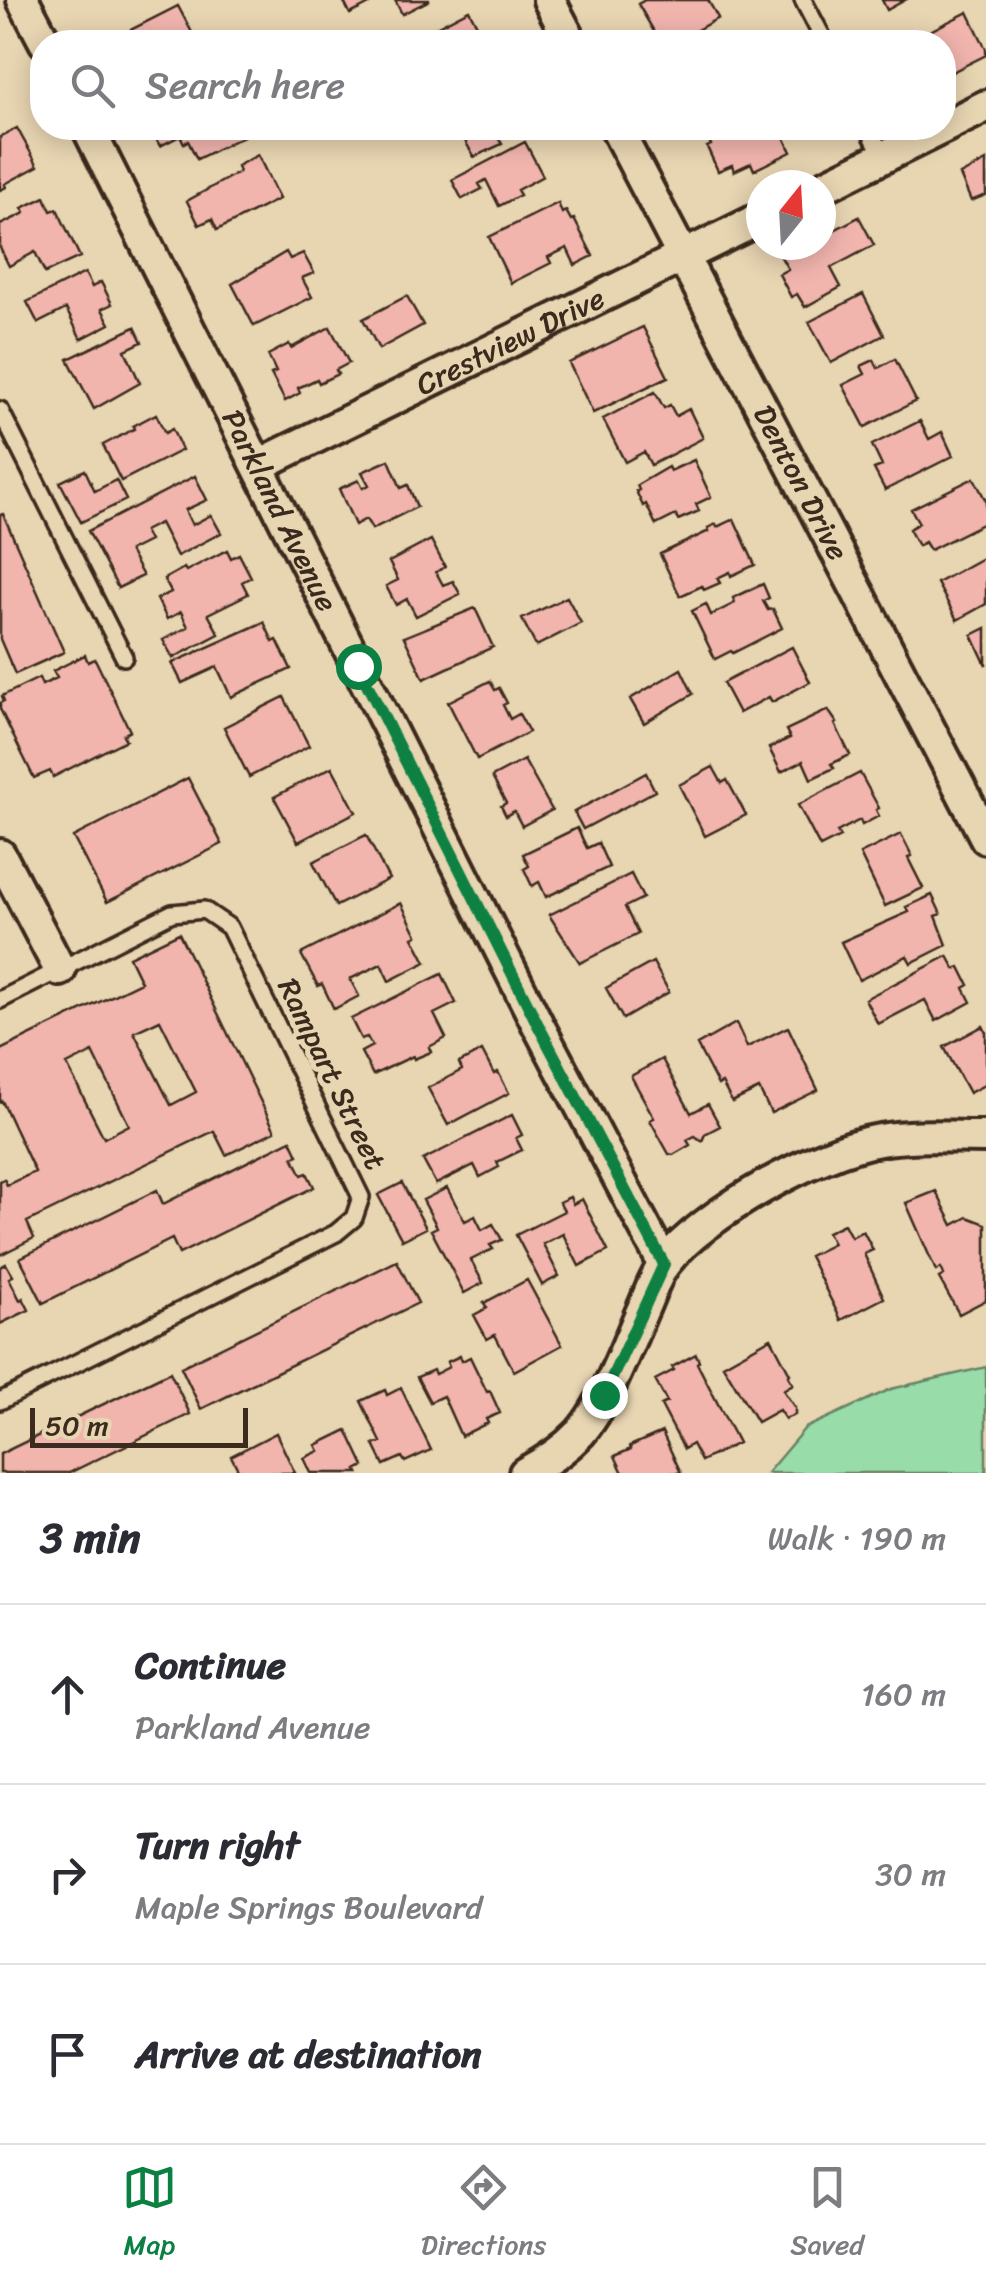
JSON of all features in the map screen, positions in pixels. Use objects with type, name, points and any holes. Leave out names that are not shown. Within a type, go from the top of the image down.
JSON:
[{"type":"street","points":[[23,0],[39,30]]},
{"type":"street","points":[[549,0],[565,30]]},
{"type":"street","points":[[956,121],[986,106]]},
{"type":"street","name":"Parkland Avenue","points":[[94,140],[538,1025],[664,1264]]},
{"type":"street","name":"Denton Drive","points":[[622,140],[986,838]]},
{"type":"street","points":[[836,180],[917,140]]},
{"type":"street","name":"Crestview Drive","points":[[259,465],[746,225]]},
{"type":"street","points":[[0,855],[60,970]]},
{"type":"street","points":[[525,1473],[580,1433],[604,1395],[664,1264],[728,1209],[787,1173],[875,1141],[915,1135],[986,1137]]},
{"type":"lane","points":[[803,0],[819,30]]},
{"type":"lane","points":[[875,140],[884,156]]},
{"type":"lane","points":[[0,410],[124,657]]},
{"type":"lane","name":"Rampart Street","points":[[0,1401],[336,1233],[354,1218],[361,1197],[229,927],[204,910],[172,913],[60,970]]},
{"type":"lane","points":[[0,1000],[60,970]]},
{"type":"green space","points":[[986,1367],[986,1473],[767,1473],[805,1428],[891,1389]]},
{"type":"building","points":[[343,0],[377,0],[350,14]]},
{"type":"building","points":[[395,0],[430,0],[402,14]]},
{"type":"building","points":[[645,0],[708,0],[718,18],[697,30],[653,30],[638,4]]},
{"type":"building","points":[[882,0],[905,0],[887,10]]},
{"type":"building","points":[[178,6],[191,30],[131,30]]},
{"type":"building","points":[[469,10],[479,30],[430,30]]},
{"type":"building","points":[[968,12],[986,55],[956,70],[956,30],[932,30]]},
{"type":"building","points":[[17,128],[38,166],[0,190],[0,137]]},
{"type":"building","points":[[182,140],[236,140],[197,159],[188,141]]},
{"type":"building","points":[[465,140],[500,140],[502,144],[474,157]]},
{"type":"building","points":[[709,140],[786,140],[791,152],[754,170],[751,163],[734,171],[732,165],[718,171],[707,147],[711,145]]},
{"type":"building","points":[[525,142],[543,176],[517,190],[520,195],[499,206],[486,180],[479,184],[482,189],[462,199],[452,180]]},
{"type":"building","points":[[258,155],[279,199],[217,230],[212,219],[199,225],[187,201],[239,172],[237,166]]},
{"type":"building","points":[[986,161],[986,195],[971,201],[960,175]]},
{"type":"building","points":[[45,197],[51,211],[57,209],[80,257],[45,273],[35,252],[9,266],[0,248],[0,225],[25,213],[22,208]]},
{"type":"building","points":[[558,203],[562,213],[566,211],[574,219],[593,256],[575,265],[567,248],[548,257],[551,263],[511,283],[489,237]]},
{"type":"building","points":[[859,217],[874,245],[831,268],[841,287],[805,307],[797,294],[791,297],[779,274],[788,269],[783,260],[836,260],[836,229]]},
{"type":"building","points":[[286,252],[290,259],[303,253],[314,273],[302,278],[312,297],[254,326],[232,284]]},
{"type":"building","points":[[85,273],[92,287],[101,282],[112,304],[102,309],[110,324],[81,339],[66,309],[38,323],[27,302]]},
{"type":"building","points":[[863,294],[884,335],[831,363],[809,322]]},
{"type":"building","points":[[407,296],[423,325],[379,349],[363,319]]},
{"type":"building","points":[[135,327],[142,342],[125,350],[140,383],[94,409],[68,359]]},
{"type":"building","points":[[330,327],[349,363],[336,370],[338,374],[298,388],[300,393],[285,401],[271,374],[276,372],[268,355],[289,344],[291,348]]},
{"type":"building","points":[[643,327],[668,377],[593,413],[569,363]]},
{"type":"building","points":[[895,359],[916,401],[865,427],[843,385],[865,374],[861,366],[874,360],[878,368]]},
{"type":"building","points":[[655,392],[664,408],[670,405],[676,416],[689,409],[703,438],[651,465],[644,452],[625,462],[603,419]]},
{"type":"building","points":[[156,414],[165,433],[172,429],[182,450],[121,481],[103,445]]},
{"type":"building","points":[[920,421],[929,439],[942,432],[953,456],[885,490],[874,469],[882,466],[872,445]]},
{"type":"building","points":[[389,460],[401,488],[408,485],[417,507],[372,529],[366,519],[355,525],[339,489],[359,480],[363,488],[369,485],[362,472]]},
{"type":"building","points":[[694,460],[711,497],[696,504],[699,511],[678,520],[676,515],[656,525],[646,504],[643,506],[637,485],[668,467],[670,471]]},
{"type":"building","points":[[85,470],[95,491],[116,480],[126,500],[81,522],[60,482]]},
{"type":"building","points":[[195,476],[207,500],[185,510],[192,525],[211,515],[221,533],[177,556],[160,523],[144,531],[149,541],[129,551],[143,576],[118,588],[88,531]]},
{"type":"building","points":[[974,478],[986,501],[986,522],[930,550],[925,542],[918,546],[909,529],[919,523],[911,509]]},
{"type":"building","points":[[3,514],[64,652],[15,674],[0,639]]},
{"type":"building","points":[[734,519],[755,565],[717,578],[720,583],[704,590],[702,586],[680,596],[660,554],[716,524],[717,527]]},
{"type":"building","points":[[431,540],[445,567],[436,572],[443,585],[453,581],[460,594],[416,616],[407,599],[396,605],[386,586],[398,580],[389,562]]},
{"type":"building","points":[[227,550],[231,558],[239,554],[251,577],[242,582],[248,594],[208,614],[219,634],[173,658],[163,640],[188,627],[181,612],[167,619],[157,599],[171,592],[164,579]]},
{"type":"building","points":[[986,556],[986,604],[957,620],[937,583]]},
{"type":"building","points":[[763,584],[769,598],[763,601],[768,610],[773,609],[782,628],[715,659],[692,611],[706,604],[711,615],[735,603],[733,598]]},
{"type":"building","points":[[567,597],[581,623],[536,646],[522,619]]},
{"type":"building","points":[[475,608],[493,647],[424,679],[404,637]]},
{"type":"building","points":[[264,622],[291,669],[231,697],[217,667],[182,683],[172,663]]},
{"type":"building","points":[[986,628],[986,665],[972,635]]},
{"type":"building","points":[[792,647],[810,682],[772,702],[769,697],[739,713],[723,683]]},
{"type":"building","points":[[85,655],[88,662],[95,659],[130,731],[123,735],[126,740],[53,777],[50,771],[34,778],[0,709],[2,696],[39,678],[42,685],[57,678],[53,671]]},
{"type":"building","points":[[681,669],[693,694],[644,723],[630,699]]},
{"type":"building","points":[[490,681],[507,703],[503,705],[510,719],[519,714],[529,732],[477,759],[448,702]]},
{"type":"building","points":[[284,697],[309,746],[249,777],[224,727]]},
{"type":"building","points":[[828,710],[850,755],[811,779],[803,761],[781,772],[769,748],[790,738],[786,730]]},
{"type":"building","points":[[524,760],[552,810],[522,826],[514,811],[506,816],[501,806],[506,803],[492,777]]},
{"type":"building","points":[[332,767],[356,812],[298,842],[274,797]]},
{"type":"building","points":[[713,767],[722,783],[727,780],[746,815],[705,836],[679,785]]},
{"type":"building","points":[[646,773],[655,791],[583,829],[574,812]]},
{"type":"building","points":[[860,773],[879,808],[879,816],[862,825],[860,820],[837,832],[840,837],[820,847],[798,805]]},
{"type":"building","points":[[188,778],[222,844],[107,902],[73,837]]},
{"type":"building","points":[[577,828],[587,848],[598,843],[609,867],[546,897],[539,882],[532,886],[524,869],[529,866],[523,854]]},
{"type":"building","points":[[901,834],[923,888],[885,906],[860,854]]},
{"type":"building","points":[[366,835],[389,879],[336,906],[313,862]]},
{"type":"building","points":[[631,874],[643,898],[625,907],[638,934],[580,963],[549,915]]},
{"type":"building","points":[[932,895],[941,914],[936,916],[947,945],[911,963],[907,956],[859,980],[841,942],[909,912],[906,907]]},
{"type":"building","points":[[401,903],[426,962],[389,981],[381,964],[350,979],[359,996],[334,1009],[301,954]]},
{"type":"building","points":[[179,933],[275,1131],[226,1155],[214,1131],[27,1222],[34,1238],[0,1255],[0,1181],[4,1179],[7,1185],[35,1172],[0,1102],[0,1050],[141,982],[129,957]],"holes":[[[160,1020],[196,1092],[171,1105],[134,1032]],[[93,1052],[129,1125],[104,1138],[67,1065]]]},
{"type":"building","points":[[948,956],[955,969],[960,967],[969,985],[964,988],[971,1002],[936,1021],[925,1000],[878,1024],[865,999]]},
{"type":"building","points":[[653,962],[669,992],[623,1019],[606,988]]},
{"type":"building","points":[[442,974],[456,1003],[434,1014],[446,1038],[429,1047],[431,1052],[373,1075],[361,1052],[372,1046],[367,1037],[361,1039],[351,1019]]},
{"type":"building","points":[[736,1023],[747,1047],[788,1027],[818,1090],[771,1113],[759,1089],[732,1102],[722,1083],[718,1085],[697,1045]]},
{"type":"building","points":[[983,1026],[986,1084],[969,1093],[944,1047]]},
{"type":"building","points":[[482,1051],[509,1093],[448,1125],[428,1088],[462,1070],[459,1063]]},
{"type":"building","points":[[662,1059],[691,1113],[708,1104],[720,1126],[705,1134],[702,1141],[695,1136],[687,1140],[690,1145],[673,1155],[650,1120],[654,1118],[631,1076]]},
{"type":"building","points":[[512,1115],[522,1135],[516,1138],[522,1150],[497,1162],[499,1167],[480,1177],[474,1165],[436,1184],[423,1160]]},
{"type":"building","points":[[291,1140],[298,1155],[293,1157],[314,1187],[179,1254],[172,1239],[43,1303],[20,1258],[157,1190],[163,1204]]},
{"type":"building","points":[[402,1183],[426,1228],[402,1240],[378,1195]]},
{"type":"building","points":[[447,1188],[465,1221],[475,1216],[482,1230],[493,1224],[502,1240],[471,1260],[483,1283],[464,1293],[431,1230],[437,1227],[423,1200]]},
{"type":"building","points":[[936,1191],[953,1225],[968,1217],[986,1224],[986,1300],[959,1314],[939,1278],[944,1275],[941,1268],[936,1271],[906,1203]]},
{"type":"building","points":[[570,1197],[573,1204],[582,1199],[608,1251],[579,1266],[563,1234],[543,1244],[559,1276],[542,1285],[516,1235],[564,1211],[559,1202]]},
{"type":"building","points":[[844,1224],[851,1237],[863,1231],[873,1250],[864,1254],[884,1298],[841,1320],[809,1256],[833,1244],[827,1232]]},
{"type":"building","points":[[397,1261],[418,1303],[201,1409],[181,1367]]},
{"type":"building","points":[[6,1264],[20,1300],[23,1298],[29,1310],[0,1324],[0,1267]]},
{"type":"building","points":[[527,1280],[562,1345],[514,1371],[495,1335],[487,1339],[474,1315],[487,1308],[484,1303]]},
{"type":"building","points":[[771,1338],[790,1374],[793,1384],[783,1390],[795,1408],[795,1415],[785,1419],[779,1410],[757,1422],[723,1365]]},
{"type":"building","points":[[696,1354],[738,1443],[701,1461],[692,1444],[684,1449],[661,1405],[667,1402],[655,1380]]},
{"type":"building","points":[[460,1356],[462,1361],[470,1357],[500,1413],[461,1436],[443,1396],[430,1402],[417,1377],[433,1370],[435,1374]]},
{"type":"building","points":[[170,1372],[190,1414],[69,1473],[0,1473],[0,1454]]},
{"type":"building","points":[[401,1388],[431,1450],[405,1462],[402,1457],[384,1465],[374,1445],[381,1442],[361,1401],[385,1390],[387,1395]]},
{"type":"building","points":[[347,1430],[364,1466],[357,1470],[359,1473],[311,1473],[304,1458],[319,1451],[316,1445]]},
{"type":"building","points":[[662,1432],[681,1473],[623,1473],[615,1456]]},
{"type":"building","points":[[276,1433],[295,1473],[240,1473],[231,1456]]},
{"type":"route","points":[[358,666],[538,1025],[664,1264],[604,1395]]}]
